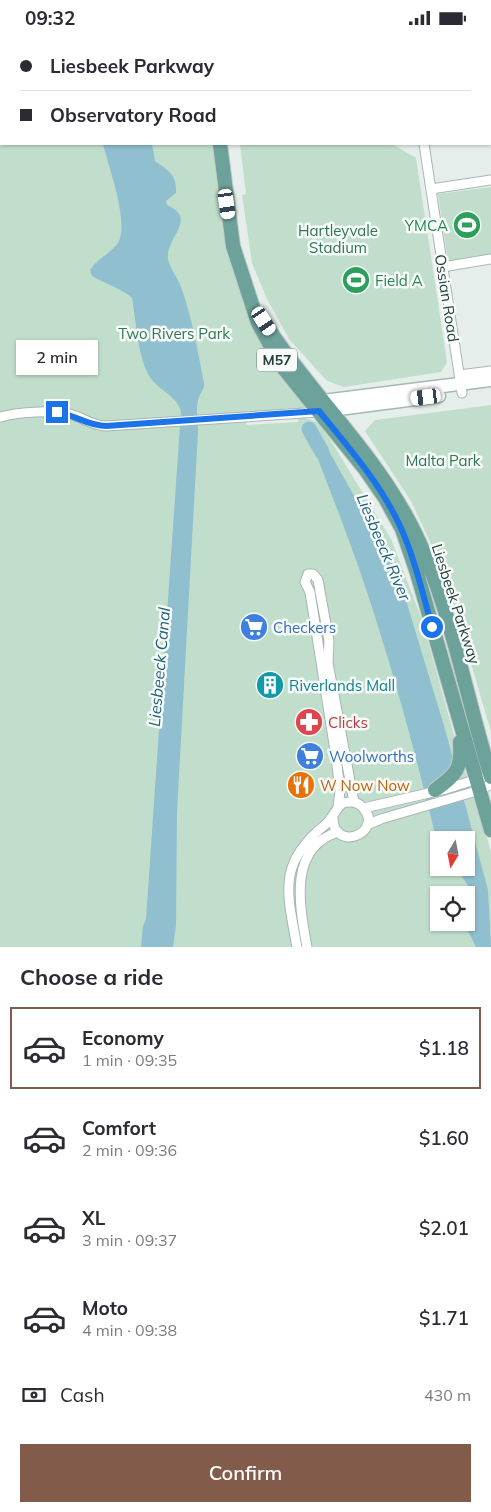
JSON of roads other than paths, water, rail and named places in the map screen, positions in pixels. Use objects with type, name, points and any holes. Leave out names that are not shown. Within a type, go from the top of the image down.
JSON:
[{"type":"main road","name":"Liesbeek Parkway","points":[[220,145],[233,246],[258,323],[273,353],[321,406],[390,488],[423,550],[440,597],[487,780],[491,830]]},
{"type":"main road","points":[[321,406],[491,380]]},
{"type":"main road","points":[[461,384],[491,388]]},
{"type":"main road","name":"Liesbeek Parkway","points":[[321,406],[374,481],[402,529],[417,573],[459,720],[487,780]]},
{"type":"main road","points":[[435,790],[451,778],[460,763],[459,720]]},
{"type":"street","name":"Ossian Road","points":[[424,145],[461,384]]},
{"type":"street","points":[[431,189],[491,180]]},
{"type":"street","points":[[442,267],[491,259]]},
{"type":"street","points":[[461,384],[491,371]]},
{"type":"street","points":[[1,417],[57,412],[70,414],[90,424],[99,426],[296,411],[321,406]]},
{"type":"street","points":[[297,947],[288,893],[291,868],[303,844],[333,816],[338,807],[340,791],[313,608],[310,592],[305,582],[308,574],[313,574],[318,580],[329,641],[328,663],[354,802]]},
{"type":"street","points":[[364,808],[435,790],[487,780]]},
{"type":"street","points":[[307,947],[299,896],[301,875],[309,856],[316,846],[330,835],[338,833],[355,837],[367,825],[380,819],[487,780]]},
{"type":"street","points":[[338,807],[348,802],[354,802],[364,808],[367,813],[367,825]]},
{"type":"street","points":[[333,816],[334,827],[338,833]]},
{"type":"water","points":[[103,145],[152,145],[155,161],[171,174],[175,182],[176,193],[166,201],[167,205],[176,210],[180,216],[181,223],[168,251],[168,259],[180,284],[188,310],[204,383],[197,405],[198,431],[177,812],[176,925],[173,947],[141,947],[143,926],[146,919],[181,411],[179,405],[153,382],[146,369],[140,350],[132,298],[92,276],[90,270],[115,247],[121,234],[120,209]]},
{"type":"water","points":[[312,435],[321,437],[398,574],[445,729],[472,831],[434,831],[409,732],[370,600],[311,441]]},
{"type":"water","points":[[475,841],[488,890],[491,947],[476,947],[468,931],[475,931],[475,886],[468,886],[461,876],[475,876]]},
{"type":"waterway","name":"Liesbeeck River","points":[[309,429],[322,452]]},
{"type":"place","name":"YMCA","points":[[467,225]]},
{"type":"place","name":"Field A","points":[[356,280]]},
{"type":"place","name":"Checkers","points":[[254,627]]},
{"type":"place","name":"Riverlands Mall","points":[[270,685]]},
{"type":"place","name":"Clicks","points":[[309,722]]},
{"type":"place","name":"Woolworths","points":[[310,756]]},
{"type":"place","name":"W Now Now","points":[[301,785]]},
{"type":"park label","name":"Hartleyvale Stadium","points":[[338,238]]},
{"type":"park label","name":"Two Rivers Park","points":[[174,333]]},
{"type":"park label","name":"Malta Park","points":[[443,460]]},
{"type":"water label","name":"Liesbeeck Canal","points":[[159,667]]}]
